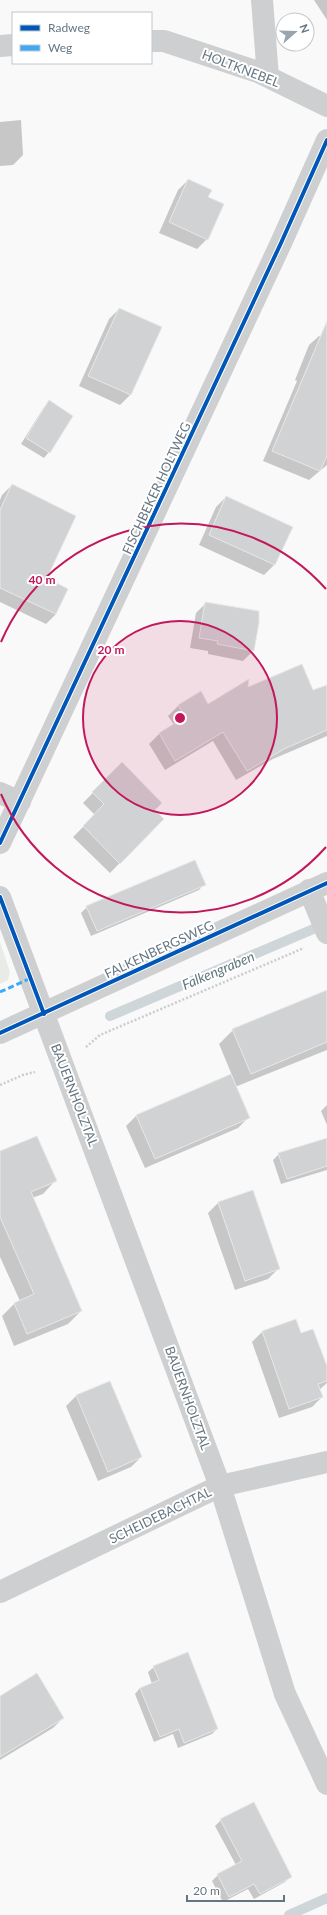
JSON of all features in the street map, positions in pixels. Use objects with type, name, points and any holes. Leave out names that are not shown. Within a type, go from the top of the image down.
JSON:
[{"type":"street","points":[[262,0],[268,77]]},
{"type":"street","name":"HOLTKNEBEL","points":[[152,41],[164,41],[268,77],[327,106]]},
{"type":"street","points":[[0,46],[12,45]]},
{"type":"street","name":"FISCHBEKER HOLTWEG","points":[[0,844],[281,243],[327,140]]},
{"type":"street","points":[[0,793],[20,802]]},
{"type":"street","points":[[318,886],[324,927]]},
{"type":"street","name":"FALKENBERGSWEG","points":[[0,1033],[44,1014],[318,886]]},
{"type":"street","points":[[0,897],[44,1014]]},
{"type":"street","name":"BAUERNHOLZTAL","points":[[44,1014],[220,1486],[285,1694],[327,1784]]},
{"type":"street","name":"SCHEIDEBACHTAL","points":[[0,1592],[220,1486],[327,1462]]},
{"type":"path","points":[[0,1085],[23,1075],[64,1065],[100,1036],[305,948]]},
{"type":"shaded area","points":[[0,942],[10,972],[8,980],[0,984]]},
{"type":"building","points":[[188,179],[212,190],[208,197],[224,204],[208,240],[169,222]]},
{"type":"building","points":[[119,308],[162,327],[131,395],[88,376]]},
{"type":"building","points":[[327,321],[327,456],[320,471],[272,451]]},
{"type":"building","points":[[49,400],[73,416],[50,453],[26,438]]},
{"type":"building","points":[[12,484],[76,516],[47,578],[68,589],[56,614],[0,588],[0,510]]},
{"type":"building","points":[[226,496],[293,527],[275,565],[209,535]]},
{"type":"building","points":[[205,602],[259,611],[259,623],[254,651],[217,644],[218,641],[199,638]]},
{"type":"building","points":[[302,664],[313,690],[327,685],[327,730],[284,749],[247,771],[223,732],[175,761],[159,733],[185,717],[178,705],[201,691],[208,704],[249,679],[248,687]]},
{"type":"building","points":[[122,762],[162,803],[155,810],[164,819],[120,864],[83,826],[104,804],[92,792]]},
{"type":"building","points":[[195,860],[206,885],[97,931],[86,906]]},
{"type":"building","points":[[327,990],[327,1042],[251,1074],[232,1029]]},
{"type":"building","points":[[231,1074],[250,1118],[155,1159],[136,1115]]},
{"type":"building","points":[[37,1136],[57,1181],[31,1192],[82,1311],[27,1334],[14,1303],[34,1294],[0,1217],[0,1151]]},
{"type":"building","points":[[327,1138],[327,1166],[287,1179],[278,1153]]},
{"type":"building","points":[[253,1190],[280,1269],[245,1281],[218,1202]]},
{"type":"building","points":[[296,1319],[301,1333],[313,1329],[327,1366],[327,1381],[318,1384],[323,1397],[289,1409],[262,1331]]},
{"type":"building","points":[[110,1381],[142,1457],[108,1472],[76,1395]]},
{"type":"building","points":[[188,1652],[218,1729],[184,1743],[179,1729],[160,1737],[140,1688],[159,1680],[153,1666]]},
{"type":"building","points":[[37,1673],[64,1718],[0,1757],[0,1696]]},
{"type":"building","points":[[254,1802],[292,1877],[260,1894],[254,1884],[229,1897],[217,1874],[242,1861],[220,1819]]},
{"type":"waterway","name":"Falkengraben","points":[[110,1016],[325,924]]},
{"type":"waterway","points":[[289,1915],[327,1898]]},
{"type":"marked path","points":[[0,992],[29,979]]},
{"type":"cycle path","points":[[0,843],[281,243],[327,140]]},
{"type":"cycle path","points":[[0,1033],[327,883]]},
{"type":"cycle path","points":[[0,897],[44,1014]]}]
